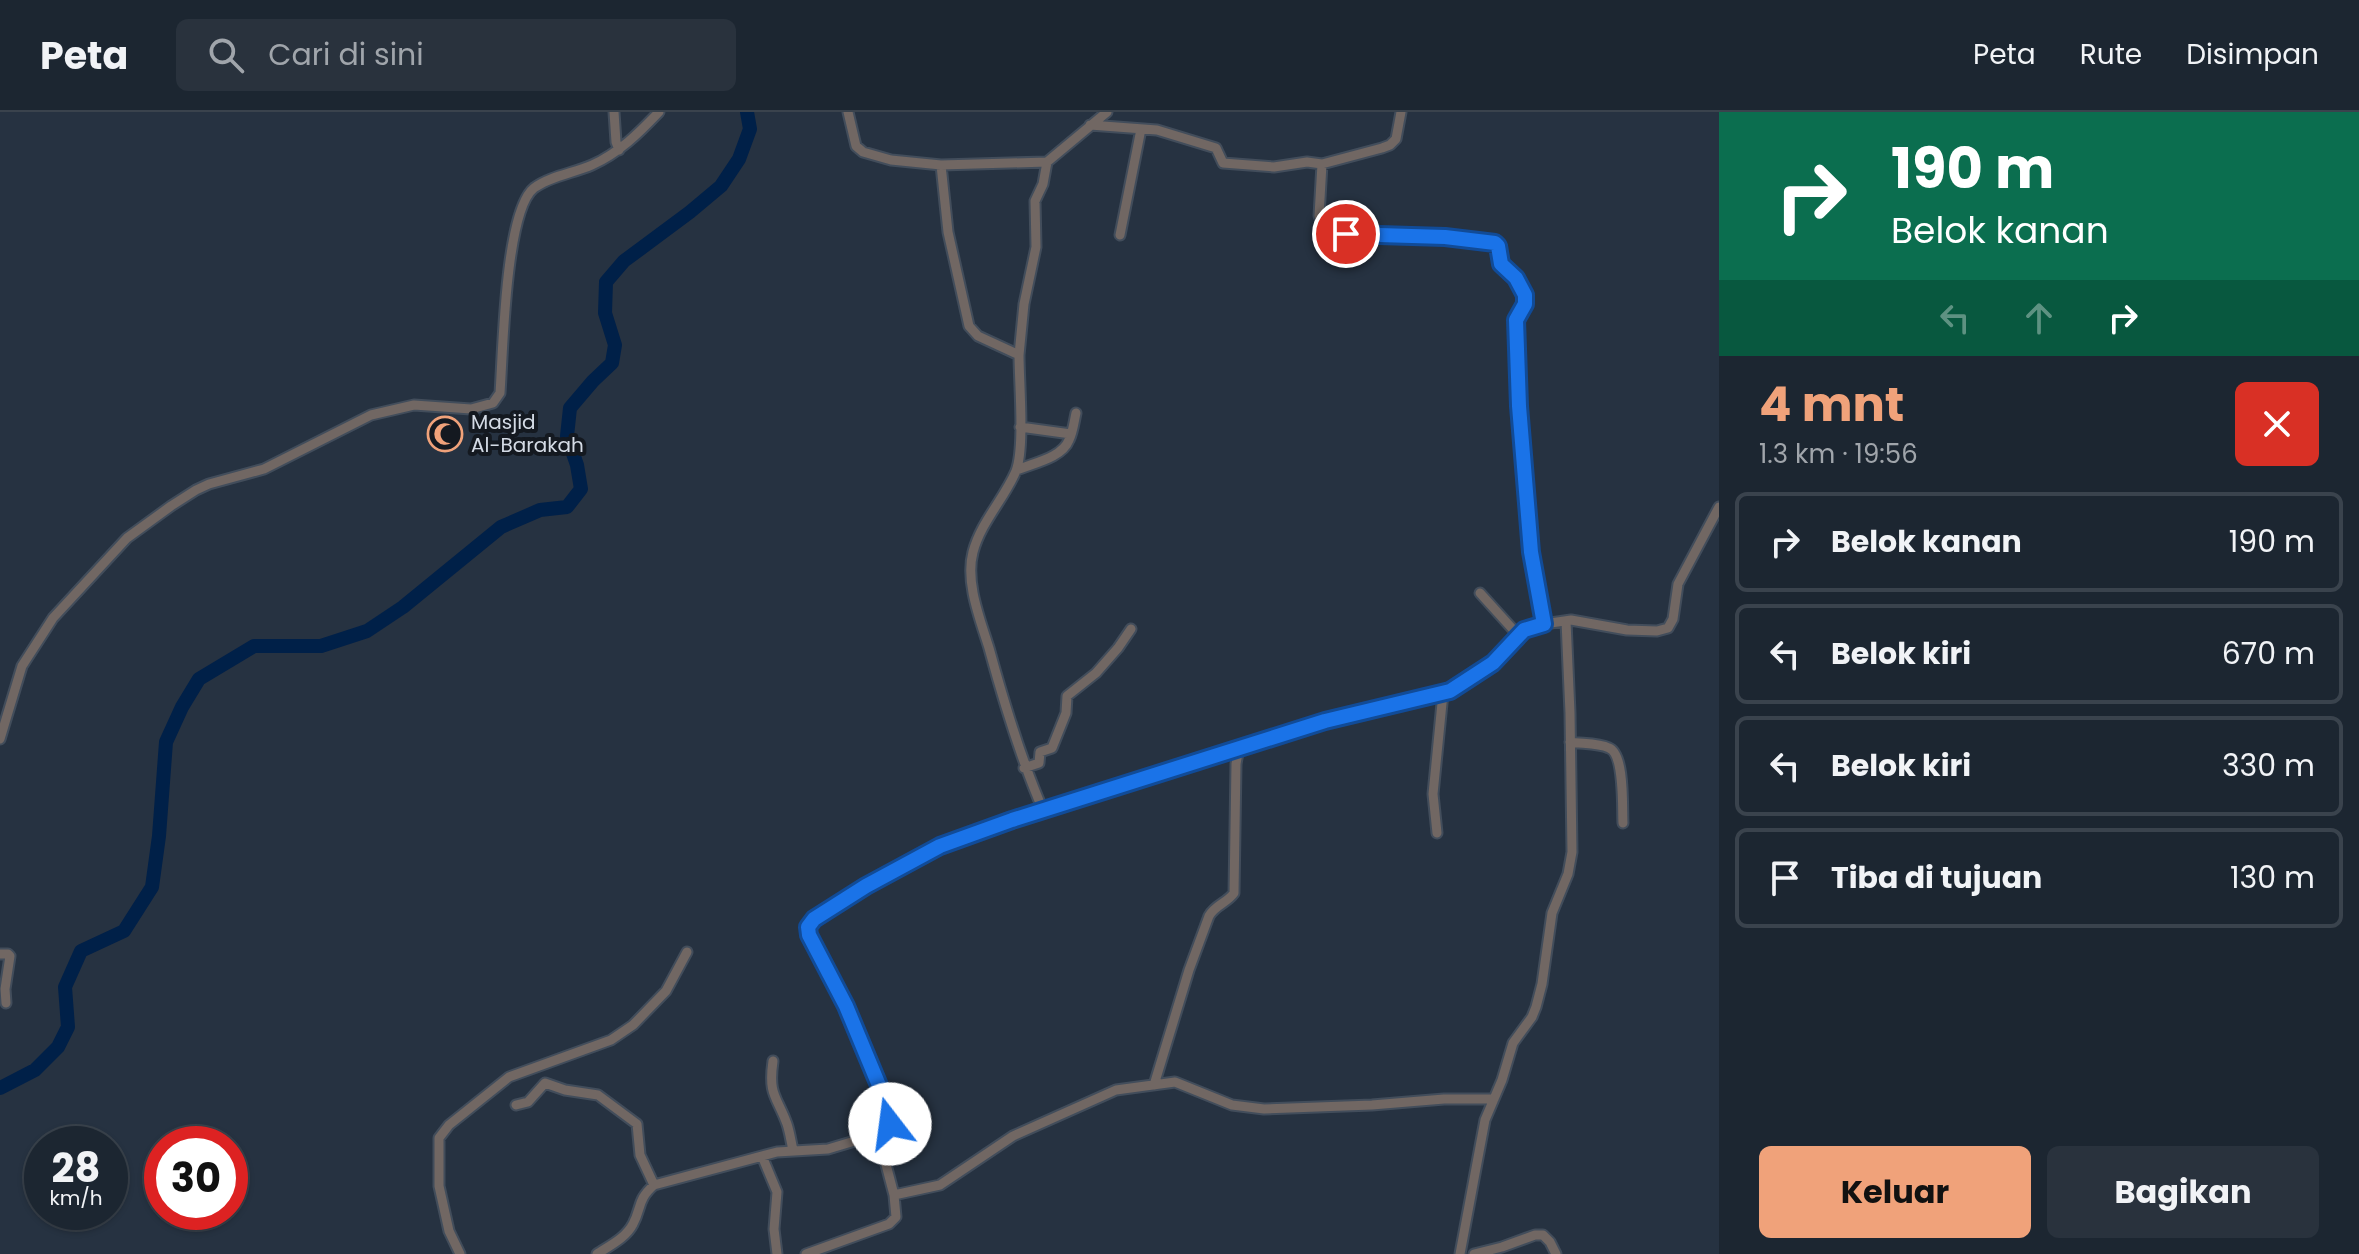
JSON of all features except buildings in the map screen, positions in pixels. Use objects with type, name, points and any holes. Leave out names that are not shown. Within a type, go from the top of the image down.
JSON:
[{"type":"street","points":[[614,112],[619,150]]},
{"type":"street","points":[[0,739],[22,666],[53,618],[127,538],[171,506],[209,484],[264,469],[371,415],[414,405],[471,409],[493,403],[500,393],[511,255],[522,204],[535,187],[593,165],[619,150],[659,112]]},
{"type":"street","points":[[848,112],[856,146],[863,152],[891,160],[941,165],[1047,162]]},
{"type":"street","points":[[1043,810],[1024,768],[975,600],[971,568],[981,530],[1017,470],[1020,446],[1019,355],[1024,304],[1036,247],[1035,201],[1043,184],[1047,162],[1107,112]]},
{"type":"street","points":[[1090,125],[1162,131],[1215,148],[1225,163],[1274,167],[1307,162],[1322,164],[1390,145],[1397,134],[1401,112]]},
{"type":"street","points":[[1120,235],[1141,129]]},
{"type":"street","points":[[1322,164],[1318,214],[1321,220],[1336,230],[1352,236],[1445,237],[1495,243],[1501,264],[1516,278],[1525,293],[1525,304],[1516,320],[1519,406],[1531,552],[1544,624]]},
{"type":"street","points":[[941,165],[948,232],[969,326],[978,336],[1019,355]]},
{"type":"street","points":[[1017,470],[1056,454],[1065,447],[1076,413]]},
{"type":"street","points":[[1020,427],[1071,434]]},
{"type":"street","points":[[597,1254],[633,1225],[644,1194],[654,1185],[762,1156],[793,1150],[828,1149],[878,1134],[890,1124],[888,1107],[846,1006],[813,945],[808,927],[814,919],[866,886],[940,846],[1239,747],[1325,721],[1450,691],[1493,663],[1524,630],[1566,621],[1627,630],[1657,631],[1668,628],[1673,619],[1678,584],[1719,507]]},
{"type":"street","points":[[1480,593],[1518,635]]},
{"type":"street","points":[[1460,1254],[1485,1120],[1513,1043],[1536,1007],[1552,913],[1568,874],[1572,841],[1566,621]]},
{"type":"street","points":[[1024,768],[1039,763],[1040,752],[1052,748],[1064,718],[1067,696],[1096,673],[1131,629]]},
{"type":"street","points":[[1437,833],[1433,794],[1443,693]]},
{"type":"street","points":[[1570,742],[1614,750],[1620,769],[1623,823]]},
{"type":"street","points":[[1154,1085],[1209,916],[1234,893],[1236,764],[1239,747]]},
{"type":"street","points":[[460,1254],[449,1231],[439,1186],[439,1138],[449,1125],[509,1077],[611,1040],[633,1025],[666,991],[687,952]]},
{"type":"street","points":[[0,954],[10,956],[6,1003]]},
{"type":"street","points":[[773,1061],[773,1097],[789,1128],[793,1150]]},
{"type":"street","points":[[516,1105],[528,1102],[545,1083],[600,1096],[637,1124],[638,1152],[654,1185]]},
{"type":"street","points":[[894,1195],[945,1183],[1013,1136],[1105,1093],[1154,1085],[1180,1083],[1232,1105],[1264,1109],[1494,1099]]},
{"type":"street","points":[[806,1254],[891,1223],[897,1214],[878,1134]]},
{"type":"street","points":[[762,1156],[777,1192],[774,1229],[777,1254]]},
{"type":"street","points":[[1474,1254],[1543,1235],[1556,1254]]},
{"type":"waterway","points":[[0,1088],[35,1070],[58,1047],[68,1027],[65,987],[81,951],[124,931],[152,887],[166,742],[199,679],[254,646],[321,646],[367,631],[403,607],[501,527],[540,510],[567,507],[581,489],[567,436],[570,408],[612,363],[615,345],[605,313],[606,282],[624,261],[721,186],[739,159],[750,129],[747,112]]},
{"type":"place","name":"Masjid Al-Barakah","points":[[445,434]]},
{"type":"route","points":[[890,1124],[888,1107],[877,1078],[846,1006],[809,935],[808,927],[814,919],[866,886],[940,846],[1012,820],[1325,721],[1450,691],[1493,663],[1524,630],[1544,624],[1531,552],[1519,406],[1516,320],[1525,304],[1525,292],[1516,278],[1502,266],[1495,243],[1445,237],[1346,234]]}]
